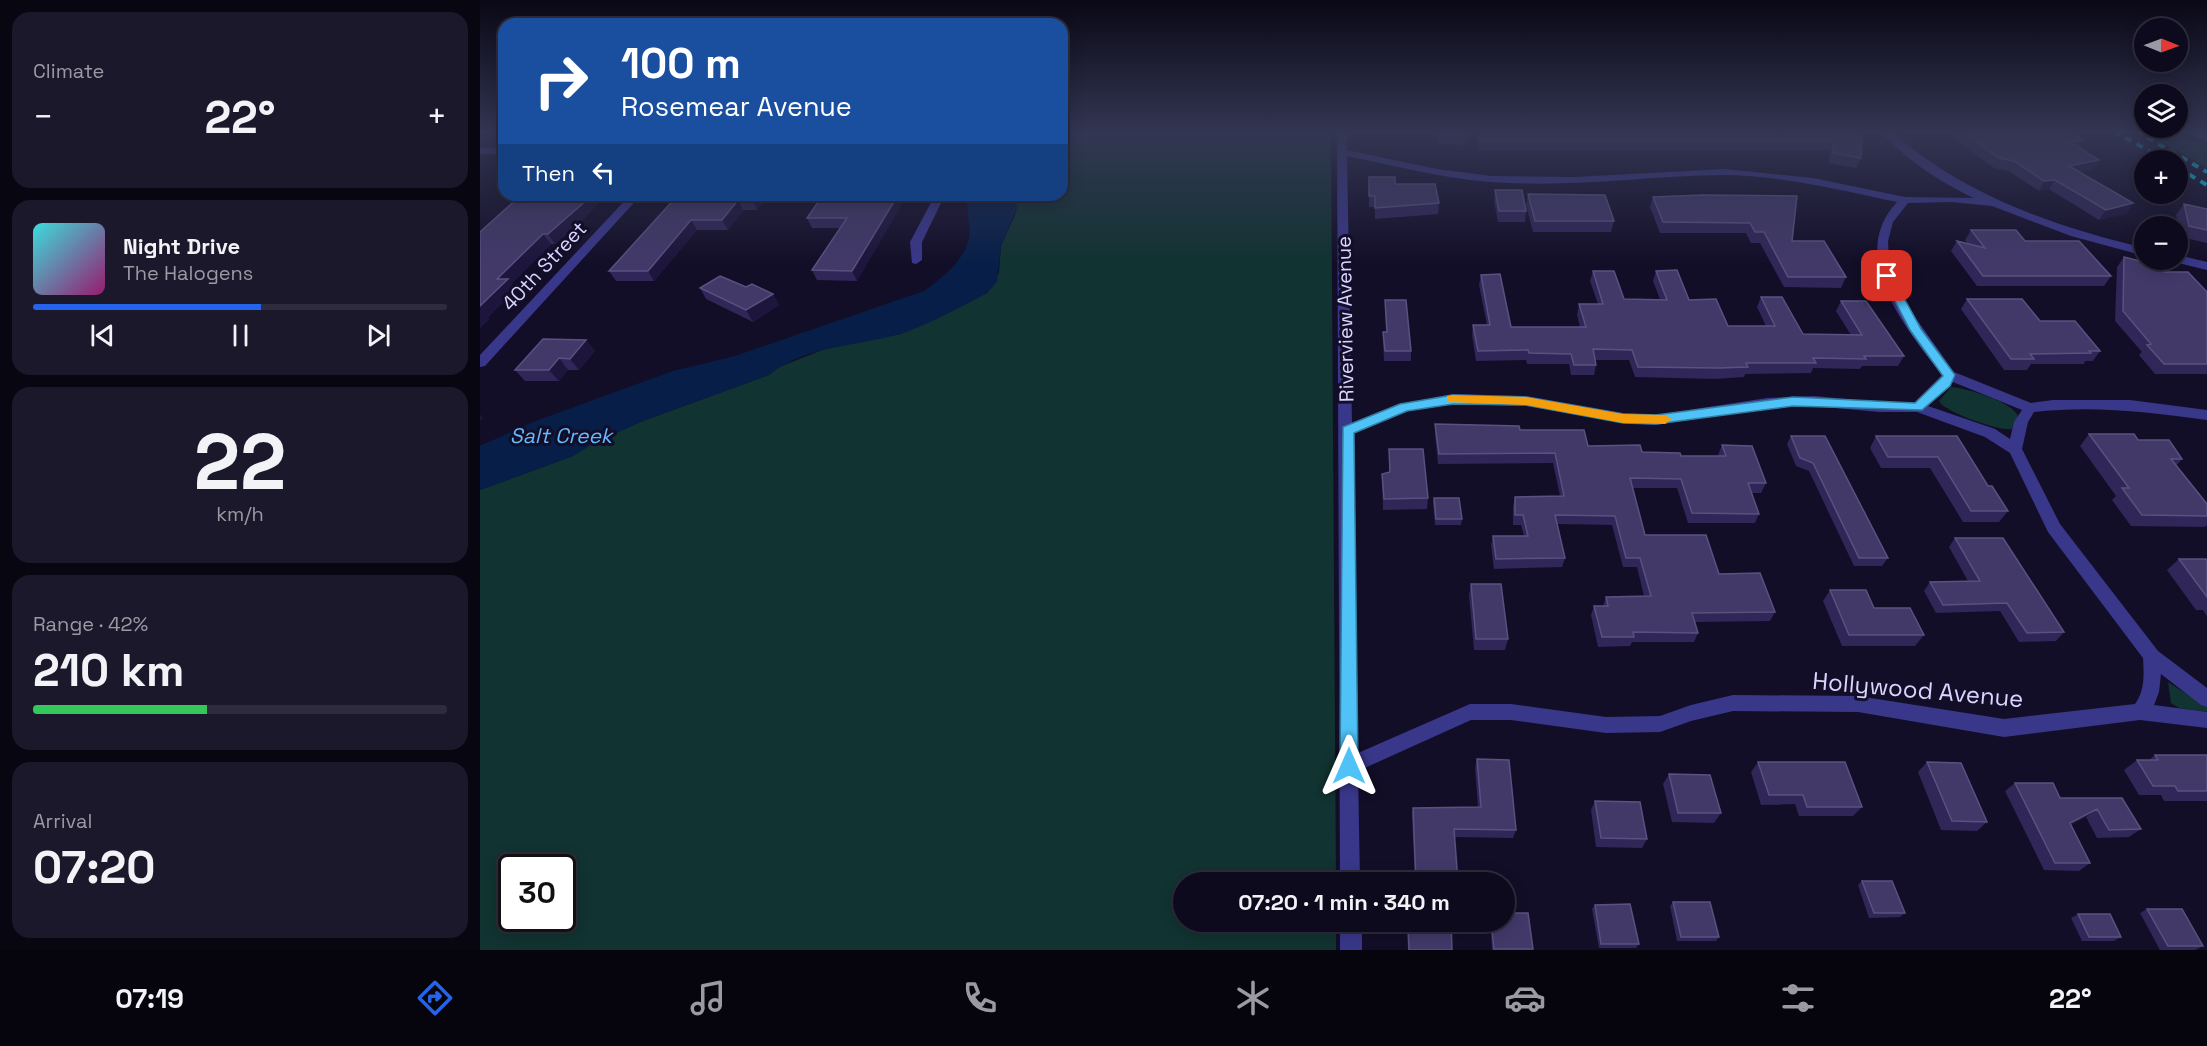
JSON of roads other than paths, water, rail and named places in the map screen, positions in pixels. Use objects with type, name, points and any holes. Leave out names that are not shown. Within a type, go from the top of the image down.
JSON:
[{"type":"street","name":"Riverview Avenue","points":[[1343,175],[1350,872]]},
{"type":"street","points":[[1463,175],[1491,179],[1587,180],[1667,175]]},
{"type":"street","points":[[1757,175],[1813,181],[1905,200],[1953,199],[1993,203]]},
{"type":"street","points":[[1945,175],[1993,203],[2134,249]]},
{"type":"street","points":[[1905,200],[1888,221],[1884,234],[1882,251],[1887,276],[1916,330],[1949,375],[2010,402],[2030,408],[2053,405],[2130,405],[2207,415]]},
{"type":"street","name":"40th Street","points":[[480,363],[630,201]]},
{"type":"street","points":[[916,260],[916,242],[937,201]]},
{"type":"street","points":[[2188,261],[2207,266]]},
{"type":"street","points":[[1918,407],[1945,383],[1949,375]]},
{"type":"street","points":[[1347,431],[1405,407],[1453,399],[1526,401],[1623,418],[1656,420],[1793,401],[1918,407],[1990,433],[2015,449],[2028,471],[2042,508],[2054,528],[2152,656],[2171,674],[2207,699]]},
{"type":"street","points":[[2015,449],[2021,422],[2030,408]]},
{"type":"street","points":[[2140,712],[2147,703],[2152,687],[2152,656]]},
{"type":"street","name":"Hollywood Avenue","points":[[1349,766],[1470,712],[1511,712],[1606,725],[1659,724],[1733,703],[1858,704],[2004,728],[2140,712],[2207,720]]},
{"type":"street","points":[[1351,932],[1351,950]]},
{"type":"water","name":"Salt Creek","points":[[967,201],[1014,201],[1017,207],[1001,246],[997,282],[987,293],[908,331],[831,348],[798,358],[769,375],[643,421],[593,443],[573,456],[480,490],[480,446],[533,422],[673,371],[735,356],[924,291],[938,281],[963,254],[969,238]]},
{"type":"railway","points":[[2191,175],[2207,185]]}]
